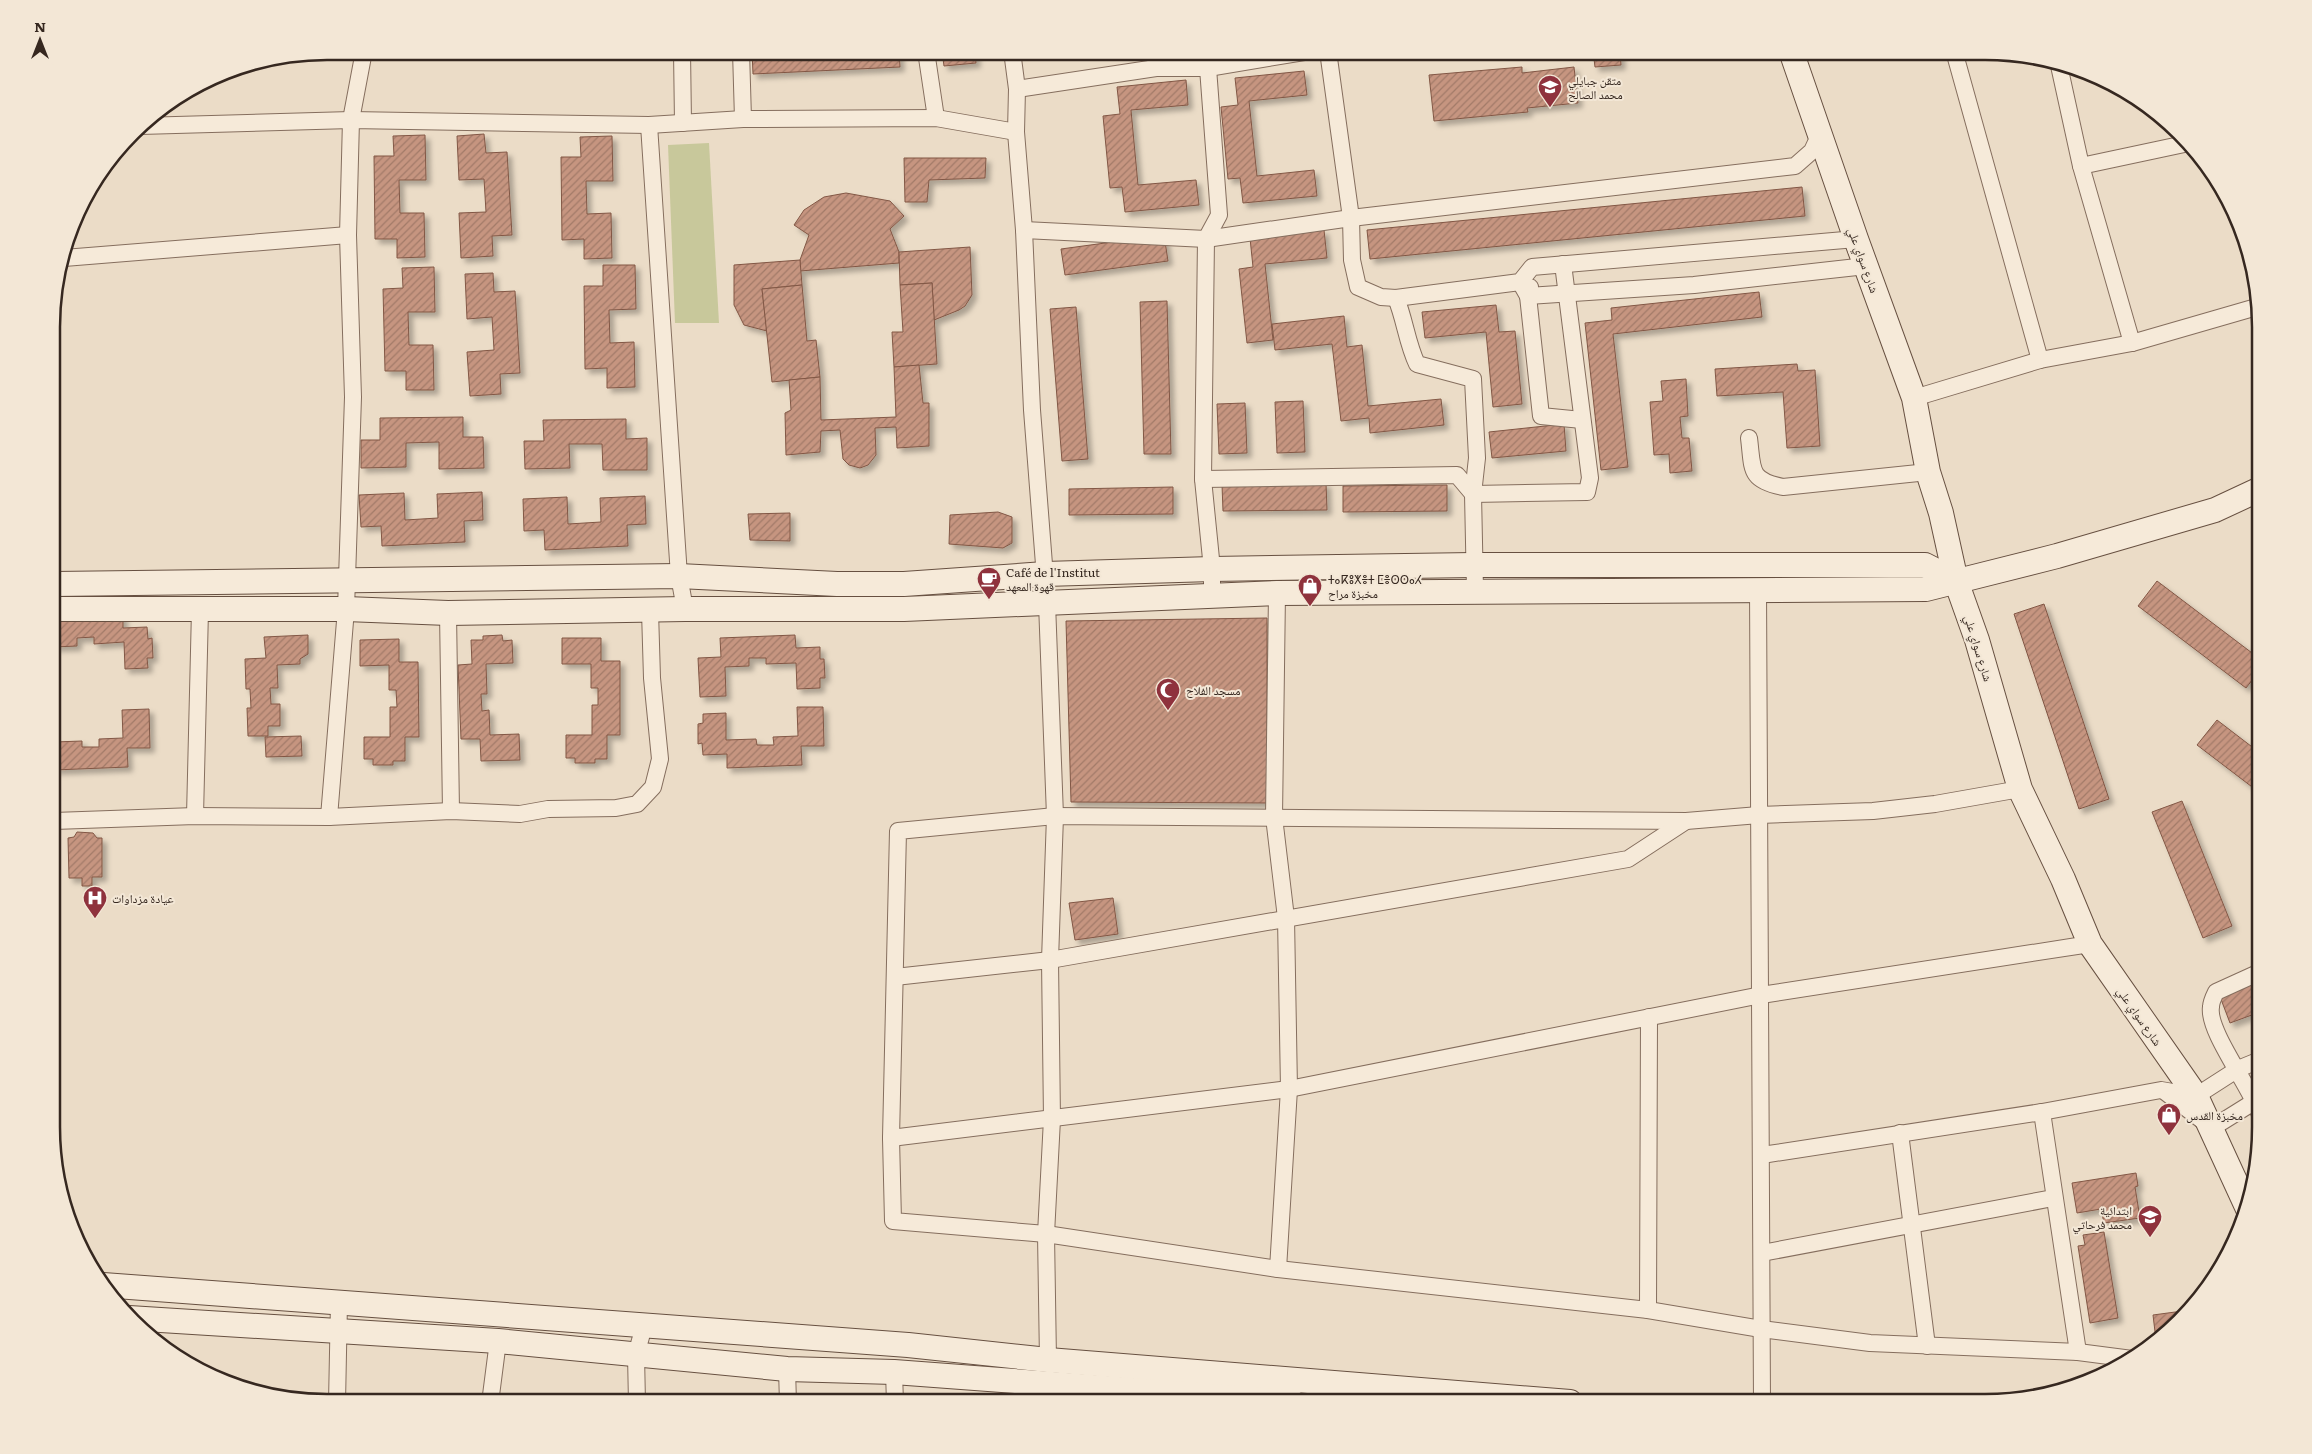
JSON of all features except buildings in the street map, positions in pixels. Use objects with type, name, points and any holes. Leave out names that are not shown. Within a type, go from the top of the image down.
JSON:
[{"type":"street","points":[[329,817],[346,609],[353,397],[348,235],[351,120],[362,60]]},
{"type":"street","points":[[682,60],[683,123]]},
{"type":"street","points":[[741,60],[744,119]]},
{"type":"street","points":[[927,60],[936,118]]},
{"type":"street","points":[[1013,60],[1017,89],[1016,132],[1024,230],[1032,410],[1047,603],[1055,816],[1050,960],[1052,1119],[1046,1234],[1048,1360]]},
{"type":"street","points":[[1156,60],[1156,68]]},
{"type":"street","points":[[1017,89],[1156,68],[1208,68],[1256,60]]},
{"type":"street","points":[[1329,60],[1351,218],[1352,260],[1358,287],[1381,297],[1396,298],[1520,282],[1532,268],[1563,264],[1856,239]]},
{"type":"street","name":"شارع سواي علي","points":[[1794,60],[1819,136],[1914,398],[1928,472],[1941,513],[1956,581],[1977,640],[2020,789],[2063,880],[2090,944],[2196,1096],[2243,1197]]},
{"type":"street","points":[[1957,60],[2040,360]]},
{"type":"street","points":[[1208,68],[1219,215],[1206,239],[1203,479],[1212,569],[1212,596]]},
{"type":"street","points":[[2062,71],[2080,166],[2132,343]]},
{"type":"street","points":[[151,126],[351,120],[649,124],[744,119],[936,118],[1016,132]]},
{"type":"street","points":[[649,124],[680,576],[685,609]]},
{"type":"street","points":[[1024,230],[1206,239],[1351,218],[1795,166],[1812,151],[1819,136]]},
{"type":"street","points":[[2080,166],[2180,145]]},
{"type":"street","points":[[69,258],[348,235]]},
{"type":"street","points":[[1473,494],[1587,492],[1590,478],[1563,264]]},
{"type":"street","points":[[1528,296],[1694,285],[1866,266]]},
{"type":"street","points":[[1532,268],[1528,296],[1541,416],[1582,420]]},
{"type":"street","points":[[1520,282],[1528,296]]},
{"type":"street","points":[[1396,298],[1404,318],[1408,344],[1418,364],[1473,379],[1477,458],[1473,494],[1475,590]]},
{"type":"street","points":[[1914,398],[2040,360],[2132,343],[2251,309]]},
{"type":"street","points":[[1749,438],[1754,470],[1765,483],[1783,487],[1928,472]]},
{"type":"street","points":[[1203,479],[1457,475],[1473,494]]},
{"type":"street","points":[[60,609],[346,609],[448,613],[685,609],[904,609],[1277,593],[1475,590],[1926,589],[2057,556],[2215,510],[2252,494]]},
{"type":"street","points":[[60,584],[680,576],[836,584],[904,584],[1045,574],[1473,565],[1925,565],[1956,581]]},
{"type":"street","points":[[904,584],[904,609]]},
{"type":"street","points":[[1758,589],[1762,1394]]},
{"type":"street","points":[[1277,593],[1274,817],[1286,918],[1289,1089],[1278,1269]]},
{"type":"street","points":[[196,816],[200,610]]},
{"type":"street","points":[[60,820],[196,816],[329,817],[451,811],[520,814],[548,809],[616,808],[637,804],[653,787],[660,759],[652,678],[650,611]]},
{"type":"street","points":[[448,613],[451,811]]},
{"type":"street","points":[[2020,789],[1936,804],[1873,811],[1759,815],[1686,821],[1055,816],[898,831],[891,1138],[893,1221],[1046,1234],[1278,1269],[1648,1310],[1761,1329],[1870,1344],[2078,1352],[2120,1357]]},
{"type":"street","points":[[895,977],[1050,960],[1628,859],[1686,821]]},
{"type":"street","points":[[891,1138],[1289,1089],[1761,995],[2090,944]]},
{"type":"street","points":[[2252,976],[2216,992],[2210,1008],[2219,1040],[2252,1094]]},
{"type":"street","points":[[1648,1310],[1649,1017]]},
{"type":"street","points":[[1762,1155],[2042,1112],[2161,1090],[2196,1096],[2238,1069],[2252,1063]]},
{"type":"street","points":[[2161,1090],[2212,1128],[2252,1107]]},
{"type":"street","points":[[2042,1112],[2053,1198],[2077,1334],[2078,1352]]},
{"type":"street","points":[[1900,1133],[1927,1346]]},
{"type":"street","points":[[1762,1253],[1910,1223],[2053,1198]]},
{"type":"street","points":[[112,1286],[504,1313],[644,1326],[908,1345],[1048,1360],[1471,1394]]},
{"type":"street","points":[[337,1394],[339,1302]]},
{"type":"street","points":[[141,1319],[498,1341],[787,1369],[894,1372],[1045,1394]]},
{"type":"street","points":[[636,1394],[636,1355],[644,1326]]},
{"type":"street","points":[[491,1394],[498,1341]]},
{"type":"street","points":[[787,1369],[788,1394]]},
{"type":"street","points":[[894,1372],[895,1394]]},
{"type":"green space","points":[[709,143],[719,323],[675,323],[668,145]]},
{"type":"place","name":"متقن جبايلي محمد الصالح","points":[[1550,108]]},
{"type":"place","name":"Café de l'Institut قهوة المعهد","points":[[989,600]]},
{"type":"place","name":"ⵜⴰⴽⵓⵅⴻⵜ ⵎⴻⵔⵔⴰⵃ مخبزة مراح","points":[[1310,607]]},
{"type":"place","name":"مسجد الفلاح","points":[[1168,711]]},
{"type":"place","name":"عيادة مزداوات","points":[[95,919]]},
{"type":"place","name":"مخبزة القدس","points":[[2169,1136]]},
{"type":"place","name":"ابتدائية محمد فرحاتي","points":[[2150,1238]]}]
